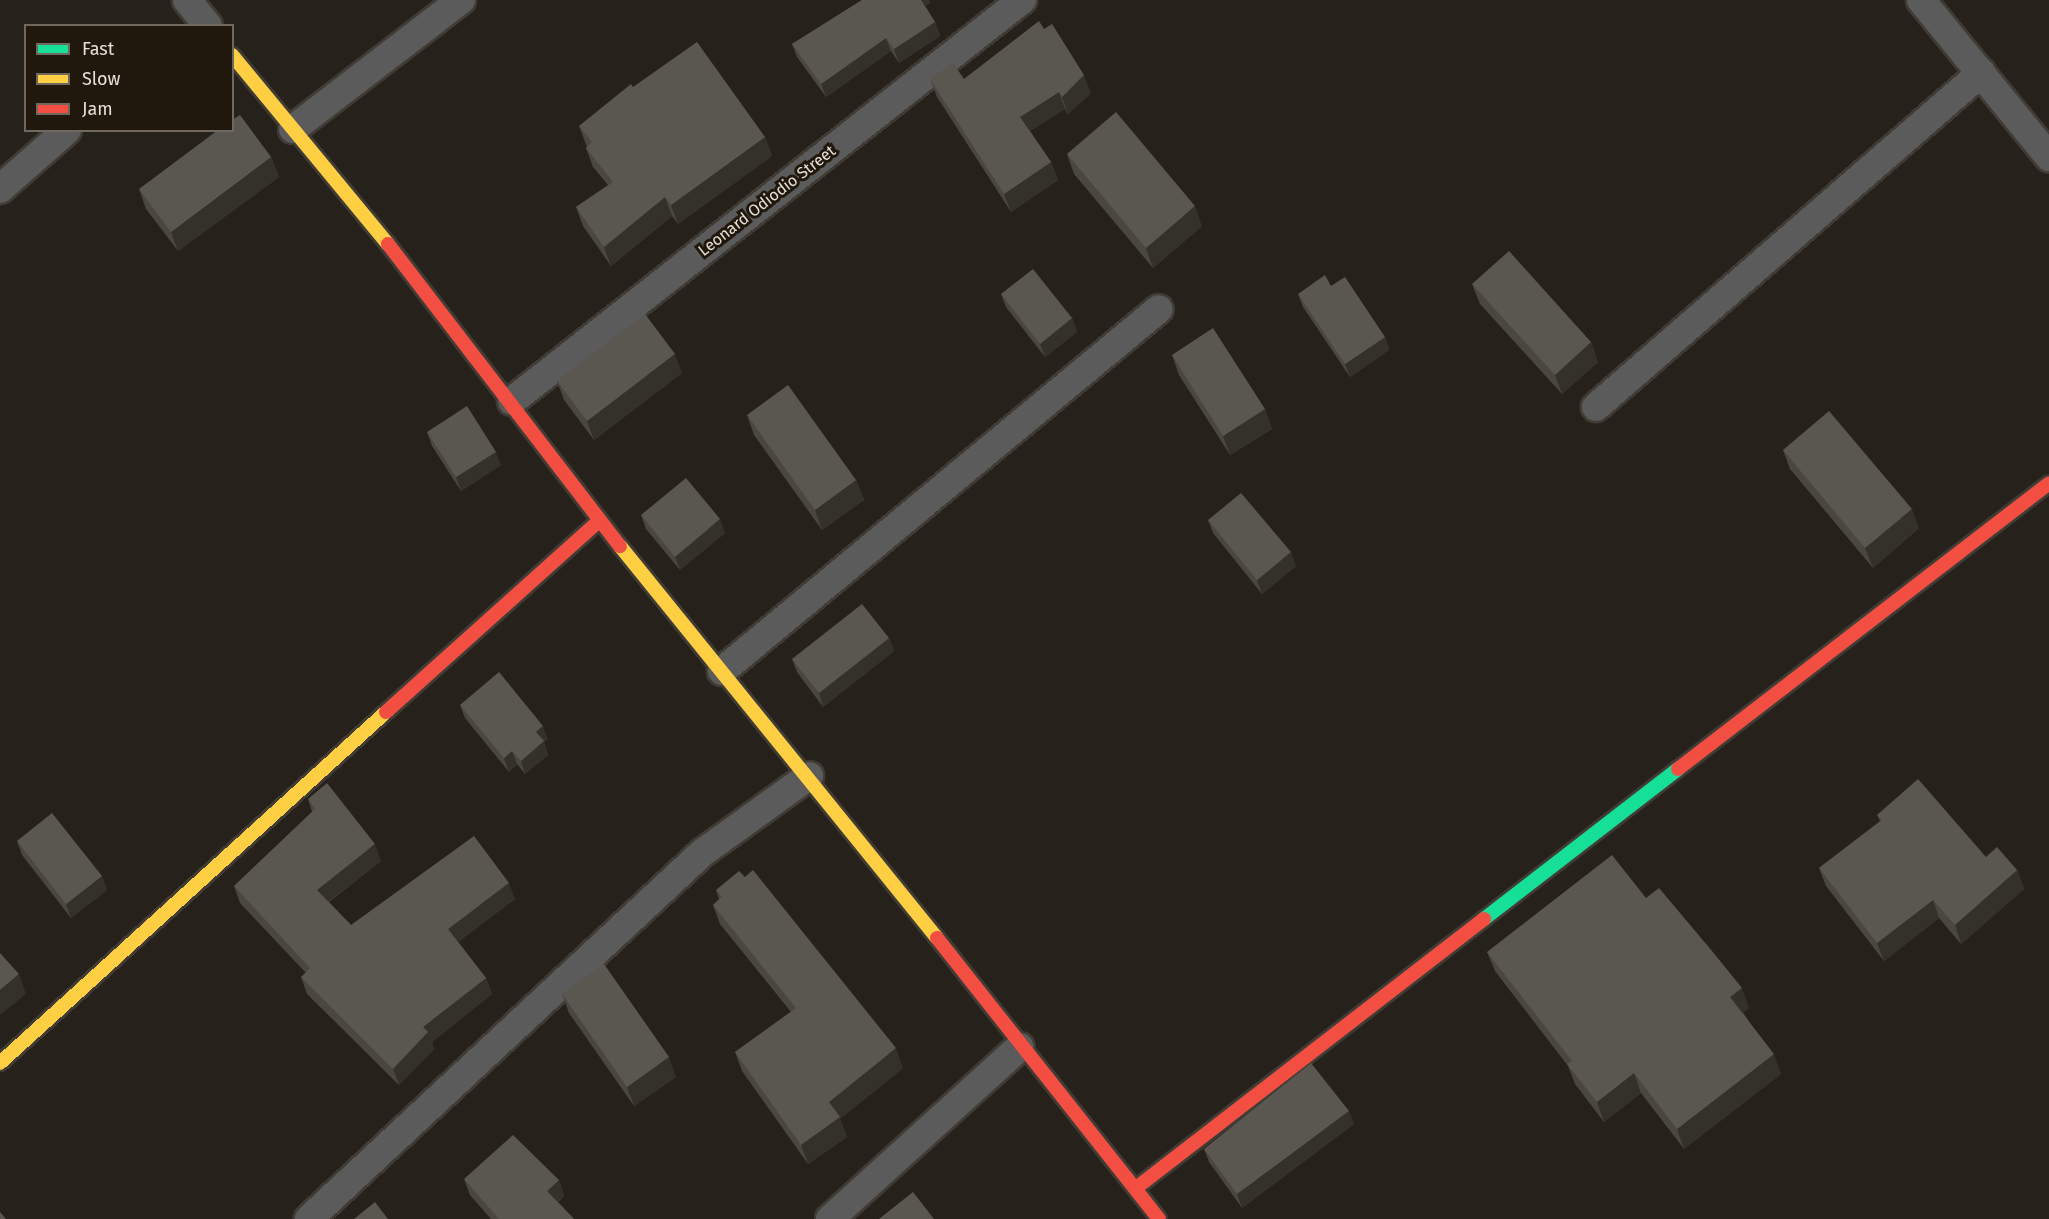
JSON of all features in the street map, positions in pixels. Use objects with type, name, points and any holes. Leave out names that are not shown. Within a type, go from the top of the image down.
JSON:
[{"type":"street","points":[[293,129],[461,0]]},
{"type":"street","name":"Leonard Odiodio Street","points":[[512,401],[1022,0]]},
{"type":"street","points":[[1921,0],[2049,157]]},
{"type":"street","points":[[234,57],[512,401],[599,521],[809,776],[1020,1047],[1159,1219]]},
{"type":"street","points":[[1596,407],[1981,73]]},
{"type":"street","points":[[0,189],[65,132]]},
{"type":"street","points":[[722,671],[1159,309]]},
{"type":"street","points":[[1136,1188],[2049,483]]},
{"type":"street","points":[[0,1063],[326,772],[432,667],[599,521]]},
{"type":"street","points":[[309,1219],[702,853],[809,776]]},
{"type":"street","points":[[830,1219],[1020,1047]]},
{"type":"building","points":[[862,0],[921,0],[935,22],[894,49],[886,38],[821,84],[792,44]]},
{"type":"building","points":[[1039,21],[1044,29],[1052,24],[1084,75],[1062,97],[1059,92],[1020,117],[1051,162],[1004,194],[930,79],[953,63],[964,79]]},
{"type":"building","points":[[697,42],[765,137],[671,205],[665,197],[604,247],[576,207],[613,182],[586,148],[592,142],[579,126],[631,84],[633,87]]},
{"type":"building","points":[[1116,112],[1195,206],[1146,248],[1067,154]]},
{"type":"building","points":[[240,115],[271,157],[171,232],[139,189],[215,132],[234,132],[234,119]]},
{"type":"building","points":[[1509,251],[1591,342],[1555,375],[1472,284]]},
{"type":"building","points":[[1033,269],[1072,318],[1040,344],[1001,294]]},
{"type":"building","points":[[1325,275],[1331,286],[1345,277],[1385,337],[1345,364],[1298,294]]},
{"type":"building","points":[[645,314],[675,354],[587,421],[557,381]]},
{"type":"building","points":[[1213,328],[1265,409],[1223,436],[1172,355]]},
{"type":"building","points":[[788,385],[856,480],[815,510],[747,415]]},
{"type":"building","points":[[467,406],[496,452],[456,477],[427,432]]},
{"type":"building","points":[[1829,411],[1912,509],[1865,548],[1783,450]]},
{"type":"building","points":[[686,478],[720,519],[675,557],[641,515]]},
{"type":"building","points":[[1241,493],[1291,552],[1257,580],[1208,520]]},
{"type":"building","points":[[862,604],[889,638],[819,693],[792,659]]},
{"type":"building","points":[[499,672],[543,726],[536,732],[544,741],[521,761],[512,751],[504,758],[460,705]]},
{"type":"building","points":[[1918,779],[1986,857],[1997,847],[2017,870],[1955,925],[1933,900],[1877,943],[1819,868],[1882,820],[1877,815]]},
{"type":"building","points":[[327,783],[375,844],[317,890],[351,925],[474,836],[509,883],[448,929],[486,978],[423,1027],[428,1032],[393,1069],[301,977],[310,968],[234,886],[315,809],[308,799]]},
{"type":"building","points":[[52,813],[102,876],[66,904],[17,841]]},
{"type":"building","points":[[1612,855],[1646,898],[1659,888],[1712,951],[1742,988],[1730,997],[1774,1054],[1677,1129],[1634,1073],[1597,1102],[1567,1064],[1572,1061],[1487,952]]},
{"type":"building","points":[[753,870],[896,1048],[829,1102],[840,1117],[801,1145],[735,1052],[796,1008],[713,905],[722,897],[716,890],[739,871],[745,877]]},
{"type":"building","points":[[0,953],[19,974],[0,990]]},
{"type":"building","points":[[604,964],[669,1057],[627,1087],[562,994]]},
{"type":"building","points":[[1311,1063],[1349,1111],[1237,1194],[1204,1149]]},
{"type":"building","points":[[513,1135],[559,1180],[547,1191],[574,1219],[499,1219],[464,1179]]},
{"type":"building","points":[[913,1192],[934,1219],[879,1219]]},
{"type":"building","points":[[375,1202],[388,1219],[354,1219]]},
{"type":"traffic: fast","points":[[1484,919],[1678,769]]},
{"type":"traffic: slow","points":[[234,57],[388,244]]},
{"type":"traffic: slow","points":[[620,546],[937,938]]},
{"type":"traffic: slow","points":[[0,1063],[386,712]]},
{"type":"traffic: jam","points":[[388,244],[620,546]]},
{"type":"traffic: jam","points":[[1678,769],[2049,483]]},
{"type":"traffic: jam","points":[[386,712],[599,521]]},
{"type":"traffic: jam","points":[[1136,1188],[1484,919]]},
{"type":"traffic: jam","points":[[937,938],[1159,1219]]}]
